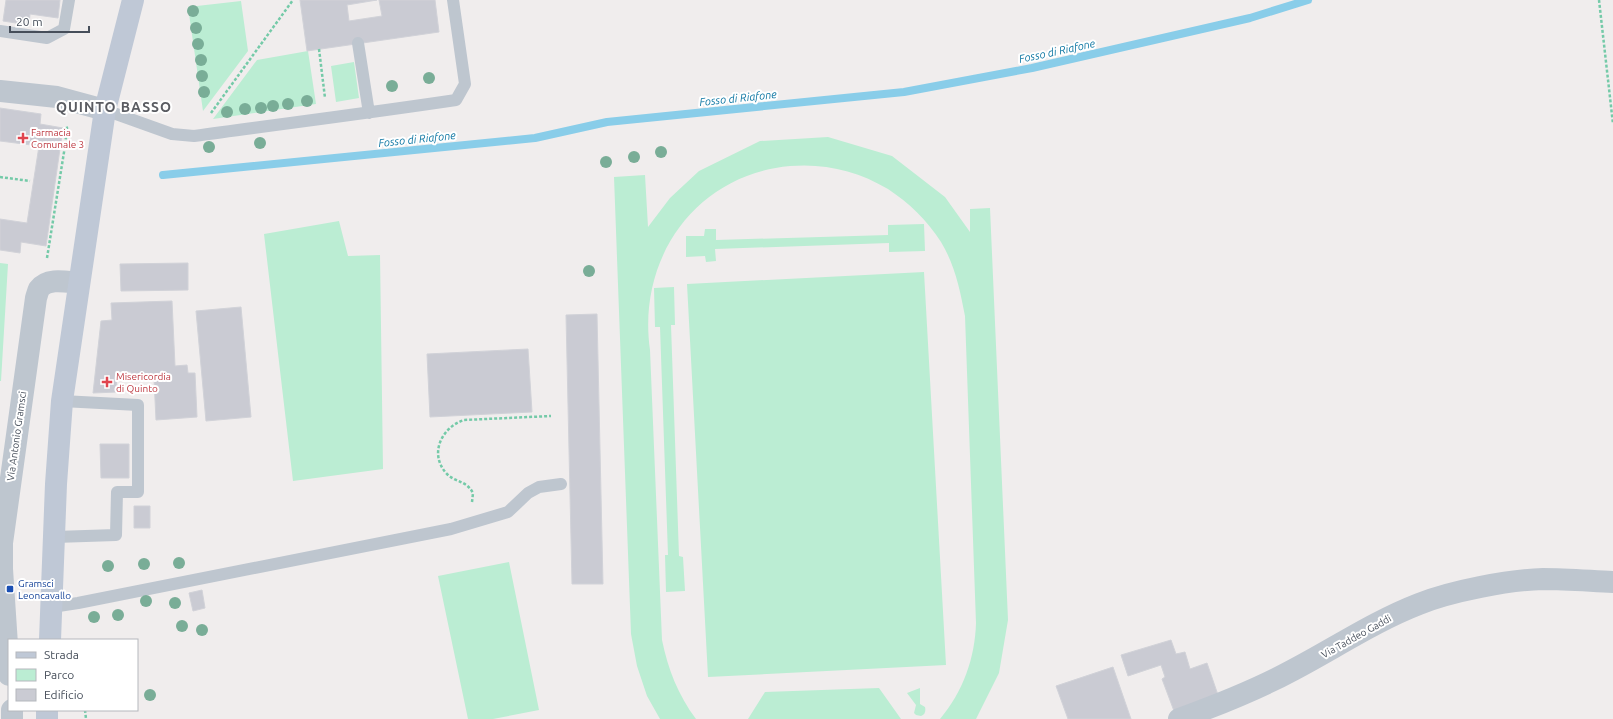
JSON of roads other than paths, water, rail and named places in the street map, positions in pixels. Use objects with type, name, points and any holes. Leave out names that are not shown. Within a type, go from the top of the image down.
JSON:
[{"type":"main road","points":[[50,639],[56,484],[62,401],[105,110],[133,0]]},
{"type":"street","points":[[0,91],[57,97],[105,110]]},
{"type":"street","name":"Via Antonio Gramsci","points":[[8,660],[2,569],[2,524],[36,298],[39,288],[49,282],[56,281],[79,284]]},
{"type":"street","name":"Via Taddeo Gaddi","points":[[1179,719],[1236,698],[1308,662],[1373,624],[1420,603],[1460,592],[1501,584],[1542,579],[1613,582]]},
{"type":"lane","points":[[0,31],[47,38],[64,28],[69,0]]},
{"type":"lane","points":[[105,110],[172,134],[194,136],[456,100],[465,84],[453,0]]},
{"type":"lane","points":[[358,43],[369,113]]},
{"type":"lane","points":[[55,537],[116,535],[117,492],[138,492],[138,405],[62,401]]},
{"type":"lane","points":[[52,607],[446,530],[486,520],[508,512],[528,493],[539,487],[561,484]]},
{"type":"waterway","name":"Fosso di Riafone","points":[[163,175],[535,138],[607,122],[904,92],[1032,68],[1250,18],[1308,0]]},
{"type":"place","name":"Farmacia Comunale 3","points":[[23,138]]},
{"type":"place","name":"Misericordia di Quinto","points":[[107,382]]},
{"type":"place","name":"Gramsci Leoncavallo","points":[[10,589]]},
{"type":"district","name":"QUINTO BASSO","points":[[114,107]]}]
